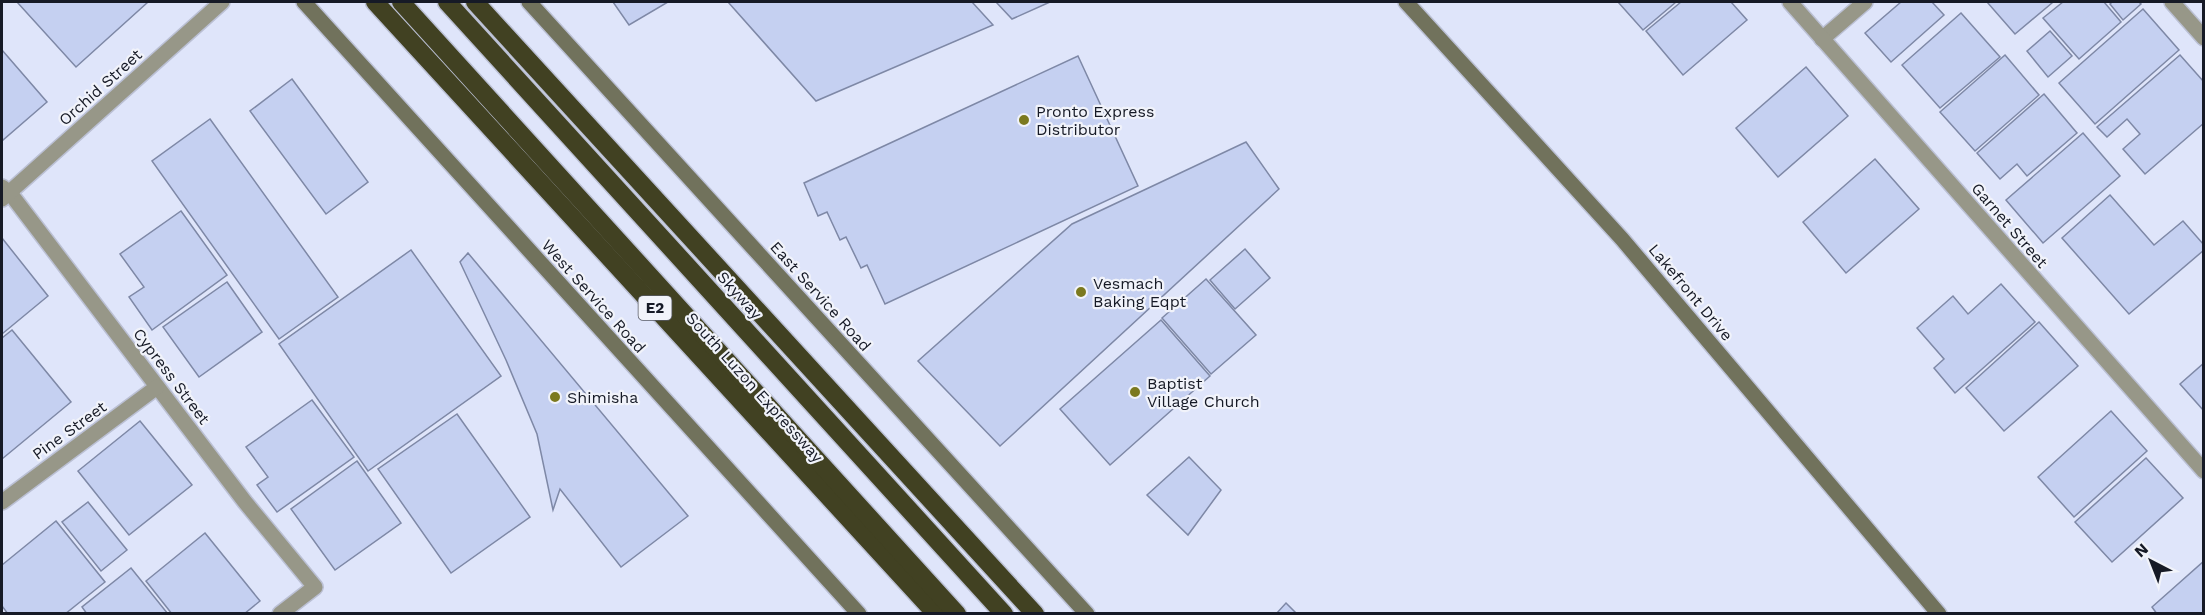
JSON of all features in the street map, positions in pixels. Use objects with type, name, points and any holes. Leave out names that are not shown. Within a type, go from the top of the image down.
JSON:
[{"type":"highway","name":"South Luzon Expressway","points":[[375,2],[936,614]]},
{"type":"highway","name":"E2","points":[[401,2],[957,614]]},
{"type":"highway","name":"Skyway","points":[[447,2],[1004,614]]},
{"type":"highway","points":[[475,2],[1035,614]]},
{"type":"main road","name":"West Service Road","points":[[304,2],[859,614]]},
{"type":"main road","name":"East Service Road","points":[[529,2],[1087,614]]},
{"type":"main road","name":"Lakefront Drive","points":[[1406,2],[1622,239],[1939,614]]},
{"type":"street","name":"Orchid Street","points":[[4,193],[222,2]]},
{"type":"street","name":"Garnet Street","points":[[1790,2],[2204,471]]},
{"type":"street","points":[[1822,39],[1865,2]]},
{"type":"street","points":[[2172,2],[2204,38]]},
{"type":"street","name":"Cypress Street","points":[[4,193],[245,502],[315,587],[280,614]]},
{"type":"street","name":"Pine Street","points":[[2,502],[157,387]]},
{"type":"building","points":[[17,2],[148,2],[76,67]]},
{"type":"building","points":[[613,2],[668,2],[629,25]]},
{"type":"building","points":[[728,2],[972,2],[993,25],[816,101]]},
{"type":"building","points":[[996,2],[1050,2],[1012,19]]},
{"type":"building","points":[[1618,2],[1676,2],[1643,30]]},
{"type":"building","points":[[1681,2],[1731,2],[1747,20],[1683,75],[1646,31]]},
{"type":"building","points":[[1901,2],[1932,2],[1944,15],[1891,62],[1865,33]]},
{"type":"building","points":[[1987,2],[2050,2],[2052,3],[2015,34]]},
{"type":"building","points":[[2063,2],[2104,2],[2121,22],[2079,59],[2043,18]]},
{"type":"building","points":[[2112,2],[2139,2],[2141,4],[2123,20],[2110,4]]},
{"type":"building","points":[[2143,9],[2179,50],[2095,124],[2059,83]]},
{"type":"building","points":[[1961,13],[2000,57],[1940,108],[1902,65]]},
{"type":"building","points":[[2050,31],[2072,56],[2048,77],[2027,51]]},
{"type":"building","points":[[2,50],[47,102],[3,140],[2,138]]},
{"type":"building","points":[[2005,55],[2039,95],[1975,151],[1940,112]]},
{"type":"building","points":[[2180,55],[2204,82],[2204,123],[2145,174],[2123,149],[2140,134],[2127,119],[2107,137],[2097,127]]},
{"type":"building","name":"Pronto Express Distributor","points":[[1078,56],[1138,186],[885,304],[867,265],[861,268],[846,237],[840,240],[827,212],[818,216],[804,183]]},
{"type":"building","points":[[1806,67],[1848,116],[1778,177],[1736,128]]},
{"type":"building","points":[[292,79],[368,182],[326,214],[250,111]]},
{"type":"building","points":[[2044,94],[2077,133],[2027,176],[2017,164],[2000,179],[1977,153]]},
{"type":"building","points":[[210,119],[338,297],[279,339],[152,161]]},
{"type":"building","points":[[2083,133],[2120,176],[2043,243],[2006,200]]},
{"type":"building","name":"Vesmach Baking Eqpt","points":[[1246,142],[1279,189],[1000,446],[918,361],[1072,224]]},
{"type":"building","points":[[1875,159],[1919,209],[1846,273],[1803,222]]},
{"type":"building","points":[[2110,195],[2154,245],[2183,221],[2204,245],[2204,250],[2129,314],[2062,238]]},
{"type":"building","points":[[181,211],[227,275],[152,330],[129,297],[144,287],[120,254]]},
{"type":"building","points":[[2,238],[48,296],[2,334]]},
{"type":"building","points":[[1245,249],[1270,278],[1235,309],[1210,280]]},
{"type":"building","points":[[411,250],[501,376],[368,471],[279,344]]},
{"type":"building","name":"Shimisha","points":[[468,253],[688,516],[621,567],[560,489],[553,510],[537,434],[506,360],[460,262]]},
{"type":"building","points":[[1206,279],[1256,335],[1211,374],[1162,318]]},
{"type":"building","points":[[227,282],[262,332],[199,377],[163,327]]},
{"type":"building","points":[[2001,284],[2035,322],[1955,393],[1934,368],[1944,359],[1917,328],[1953,296],[1968,314]]},
{"type":"building","name":"Baptist Village Church","points":[[1161,320],[1210,376],[1110,465],[1060,409]]},
{"type":"building","points":[[2039,322],[2078,366],[2004,431],[1966,388]]},
{"type":"building","points":[[12,330],[71,402],[2,459],[2,338]]},
{"type":"building","points":[[2204,363],[2204,411],[2180,384]]},
{"type":"building","points":[[312,400],[354,457],[277,512],[257,485],[268,477],[246,447]]},
{"type":"building","points":[[2111,411],[2147,451],[2074,517],[2038,477]]},
{"type":"building","points":[[457,414],[530,517],[451,573],[378,469]]},
{"type":"building","points":[[140,421],[192,485],[129,535],[78,471]]},
{"type":"building","points":[[1189,457],[1221,490],[1188,535],[1147,495]]},
{"type":"building","points":[[2146,458],[2183,498],[2112,562],[2075,522]]},
{"type":"building","points":[[357,461],[401,523],[335,570],[291,509]]},
{"type":"building","points":[[88,502],[127,550],[101,571],[62,522]]},
{"type":"building","points":[[56,521],[105,582],[65,614],[8,614],[2,606],[2,565]]},
{"type":"building","points":[[205,533],[260,601],[244,614],[172,614],[146,581]]},
{"type":"building","points":[[2204,561],[2204,614],[2157,614],[2152,607]]},
{"type":"building","points":[[131,568],[168,614],[87,614],[82,607]]},
{"type":"building","points":[[1286,603],[1297,614],[1276,614]]},
{"type":"place","name":"Pronto Express Distributor","points":[[1024,120]]},
{"type":"place","name":"Vesmach Baking Eqpt","points":[[1081,292]]},
{"type":"place","name":"Baptist Village Church","points":[[1135,392]]},
{"type":"place","name":"Shimisha","points":[[555,397]]}]
